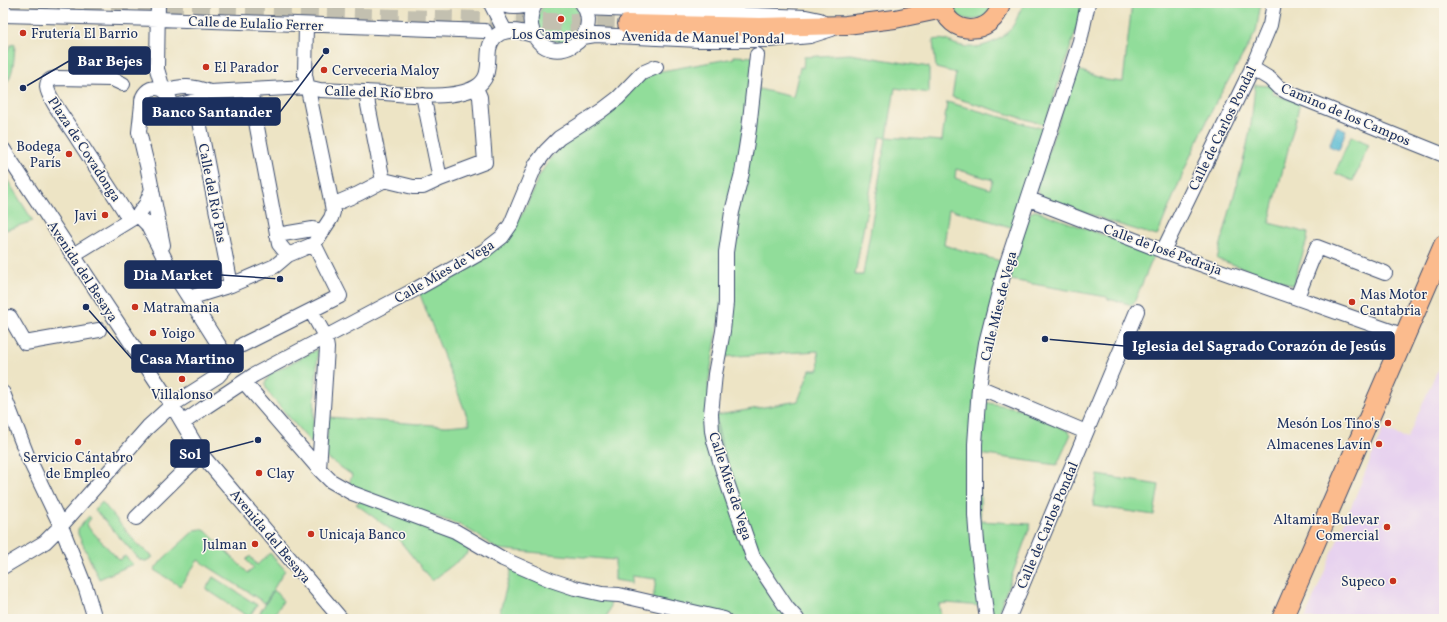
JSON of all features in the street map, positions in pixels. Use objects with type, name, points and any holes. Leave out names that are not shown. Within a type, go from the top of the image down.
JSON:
[{"type":"highway","points":[[1282,619],[1444,245]]},
{"type":"main road","points":[[942,6],[948,18],[955,24],[964,28],[974,29],[983,27],[992,22],[998,14],[1001,3]]},
{"type":"main road","name":"Avenida de Manuel Pondal","points":[[626,24],[760,27],[846,25],[895,19],[942,6]]},
{"type":"street","points":[[157,69],[144,98],[143,109],[150,115],[164,112],[170,99],[164,90],[157,69],[158,3]]},
{"type":"street","points":[[492,3],[492,6],[505,31]]},
{"type":"street","points":[[498,3],[507,7],[518,8],[533,3]]},
{"type":"street","points":[[536,3],[531,14],[530,22],[535,36],[544,45],[556,49],[568,48],[579,42],[583,37],[588,22],[584,5]]},
{"type":"street","name":"Calle Mies de Vega","points":[[987,619],[976,543],[974,444],[979,387],[986,343],[1004,272],[1080,41],[1088,3]]},
{"type":"street","name":"Calle de Carlos Pondal","points":[[1163,251],[1252,68],[1270,25],[1274,3]]},
{"type":"street","name":"Avenida de Manuel Pondal","points":[[584,5],[806,17],[846,25]]},
{"type":"street","name":"Calle de Eulalio Ferrer","points":[[3,15],[485,31]]},
{"type":"street","points":[[189,298],[231,285],[274,266],[288,255],[314,244],[331,218],[333,212],[332,206],[305,75],[306,25]]},
{"type":"street","name":"Avenida de Manuel Pondal","points":[[583,37],[606,36],[699,40],[769,40],[810,36],[846,25]]},
{"type":"street","points":[[332,206],[383,182],[388,181],[413,187],[423,187],[486,162],[480,97],[476,88],[481,84],[487,75],[490,48],[493,40],[505,31],[519,32],[535,36]]},
{"type":"street","name":"Calle Mies de Vega","points":[[758,55],[742,173],[732,212],[726,252],[725,310],[723,331],[715,374],[711,414],[712,431],[721,465],[753,557],[787,608],[797,619]]},
{"type":"street","name":"Calle Mies de Vega","points":[[183,423],[254,375],[484,251],[502,237],[512,224],[536,164],[546,151],[560,138],[618,98],[642,73],[656,67]]},
{"type":"street","name":"Camino de los Campos","points":[[1252,68],[1287,92],[1444,155]]},
{"type":"street","name":"Plaza de Covadonga","points":[[123,84],[112,79],[57,78],[51,79],[47,86],[50,96],[67,123],[134,217],[147,224],[167,263],[228,362],[226,367],[218,376],[172,405]]},
{"type":"street","points":[[144,98],[154,87],[164,90]]},
{"type":"street","name":"Calle del Río Ebro","points":[[164,90],[175,87],[195,87],[210,92],[307,87],[320,90],[423,95],[461,93],[476,88]]},
{"type":"street","points":[[250,90],[279,244],[288,255]]},
{"type":"street","name":"Calle del Río Ebro","points":[[164,112],[195,101],[210,92]]},
{"type":"street","points":[[367,92],[368,106],[383,182]]},
{"type":"street","points":[[423,95],[440,179]]},
{"type":"street","name":"Plaza de Covadonga","points":[[144,98],[139,132],[167,263]]},
{"type":"street","name":"Calle del Río Pas","points":[[195,101],[231,285]]},
{"type":"street","name":"Plaza de Covadonga","points":[[144,150],[146,132],[164,112]]},
{"type":"street","name":"Avenida del Besaya","points":[[3,149],[172,405],[201,454],[341,619]]},
{"type":"street","points":[[73,255],[134,217],[146,204],[152,190]]},
{"type":"street","name":"Calle de José Pedraja","points":[[1029,199],[1163,251],[1405,336]]},
{"type":"street","points":[[277,235],[313,229],[323,231]]},
{"type":"street","points":[[242,345],[340,296],[314,244]]},
{"type":"street","points":[[1297,297],[1317,247],[1385,273]]},
{"type":"street","points":[[311,311],[325,336],[327,348],[319,469]]},
{"type":"street","name":"Calle de Carlos Pondal","points":[[1008,619],[1137,311]]},
{"type":"street","points":[[3,321],[10,317],[26,343],[99,330]]},
{"type":"street","points":[[244,382],[319,469],[331,481],[352,493],[455,531],[503,559],[551,580],[575,588],[602,594],[619,595],[724,619]]},
{"type":"street","points":[[979,387],[1086,432]]},
{"type":"street","points":[[3,393],[27,455],[61,526],[89,599],[95,619]]},
{"type":"street","points":[[3,567],[45,542],[61,526],[148,427],[172,405]]},
{"type":"street","points":[[136,518],[201,454]]},
{"type":"shaded area","name":"Altamira Bulevar Comercial","points":[[1444,355],[1444,619],[1305,619],[1383,429],[1407,439]]},
{"type":"green space","points":[[547,3],[572,3],[574,5],[578,10],[581,19],[575,36],[567,41],[558,42],[549,38],[542,32],[538,23],[539,13]]},
{"type":"green space","points":[[952,3],[994,3],[984,18],[968,19],[957,13]]},
{"type":"green space","points":[[1029,3],[1085,3],[1045,125],[952,97],[956,73],[936,68],[933,40],[942,39],[966,47],[975,47],[987,44],[1007,33],[1013,25],[1021,8]]},
{"type":"green space","points":[[1132,3],[1261,3],[1256,32],[1215,104],[1189,159],[1157,236],[1114,223],[1048,199],[1039,194],[1036,188],[1076,69],[1106,80],[1123,82]]},
{"type":"green space","points":[[15,44],[14,62],[11,73],[3,88],[3,58],[11,45]]},
{"type":"green space","points":[[850,54],[929,67],[929,93],[895,88],[887,137],[942,141],[947,102],[1044,129],[1014,228],[949,209],[944,245],[1004,262],[979,361],[981,606],[947,603],[939,604],[941,619],[801,619],[793,610],[751,540],[713,416],[798,401],[810,370],[819,370],[818,351],[721,357],[729,254],[755,88],[793,97],[800,67],[803,68],[804,57]],"holes":[[[880,137],[886,138],[863,275],[855,275]],[[956,169],[993,180],[990,189],[955,178]]]},
{"type":"green space","points":[[734,56],[756,57],[721,310],[708,385],[745,547],[795,619],[743,619],[653,600],[656,579],[632,576],[632,583],[615,580],[615,560],[497,549],[460,525],[365,492],[349,484],[352,475],[326,457],[328,417],[446,426],[470,424],[419,292],[511,229],[524,211],[539,176],[552,156],[568,139],[636,83],[656,72],[734,58]]},
{"type":"green space","points":[[1255,85],[1272,86],[1273,94],[1300,103],[1269,223],[1308,233],[1293,285],[1217,259],[1246,150],[1251,125]]},
{"type":"green space","points":[[1351,136],[1369,144],[1353,181],[1335,173]]},
{"type":"green space","points":[[3,173],[33,221],[3,231]]},
{"type":"green space","points":[[1034,211],[1153,253],[1153,258],[1133,305],[1108,299],[1107,297],[1005,279],[1030,213]]},
{"type":"green space","points":[[318,349],[311,443],[271,396],[265,383],[270,374]]},
{"type":"green space","points":[[983,402],[1022,409],[1068,431],[1071,434],[1057,465],[979,454]]},
{"type":"green space","points":[[1098,475],[1159,485],[1154,515],[1093,506]]},
{"type":"green space","points":[[362,500],[450,534],[470,545],[468,553],[432,581],[391,530],[356,504]]},
{"type":"green space","points":[[102,502],[138,545],[153,557],[146,561],[140,560],[95,510]]},
{"type":"green space","points":[[89,516],[91,518],[86,525],[119,560],[125,556],[133,564],[99,579],[78,534],[78,529]]},
{"type":"green space","points":[[980,521],[1031,524],[996,619],[989,619]]},
{"type":"green space","points":[[201,529],[206,531],[248,573],[254,568],[246,560],[250,556],[257,565],[270,553],[285,570],[265,603],[198,560],[180,586],[154,570],[163,559],[195,530]]},
{"type":"green space","points":[[512,566],[612,599],[606,619],[498,619]]},
{"type":"green space","points":[[213,577],[257,605],[249,617],[206,589]]},
{"type":"green space","points":[[274,590],[283,601],[272,619],[256,619]]},
{"type":"water","points":[[1337,126],[1346,130],[1339,150],[1329,146]]},
{"type":"tunnel","points":[[3,5],[63,9],[627,24]]},
{"type":"place","name":"Los Campesinos","points":[[561,19]]},
{"type":"place","name":"Frutería El Barrio","points":[[23,33]]},
{"type":"place","name":"Banco Santander","points":[[326,51]]},
{"type":"place","name":"El Parador","points":[[206,67]]},
{"type":"place","name":"Cerveceria Maloy","points":[[324,70]]},
{"type":"place","name":"Bar Bejes","points":[[23,88]]},
{"type":"place","name":"Bodega París","points":[[69,154]]},
{"type":"place","name":"Javi","points":[[105,215]]},
{"type":"place","name":"Dia Market","points":[[280,279]]},
{"type":"place","name":"Mas Motor Cantabria","points":[[1352,302]]},
{"type":"place","name":"Casa Martino","points":[[86,307]]},
{"type":"place","name":"Matramania","points":[[135,307]]},
{"type":"place","name":"Yoigo","points":[[153,333]]},
{"type":"place","name":"Iglesia del Sagrado Corazón de Jesús","points":[[1045,339]]},
{"type":"place","name":"Villalonso","points":[[182,379]]},
{"type":"place","name":"Mesón Los Tino's","points":[[1388,423]]},
{"type":"place","name":"Sol","points":[[258,440]]},
{"type":"place","name":"Servicio Cántabro de Empleo","points":[[78,442]]},
{"type":"place","name":"Almacenes Lavín","points":[[1379,444]]},
{"type":"place","name":"Clay","points":[[259,473]]},
{"type":"place","name":"Altamira Bulevar Comercial","points":[[1387,527]]},
{"type":"place","name":"Unicaja Banco","points":[[311,534]]},
{"type":"place","name":"Julman","points":[[255,544]]},
{"type":"place","name":"Supeco","points":[[1393,581]]}]
